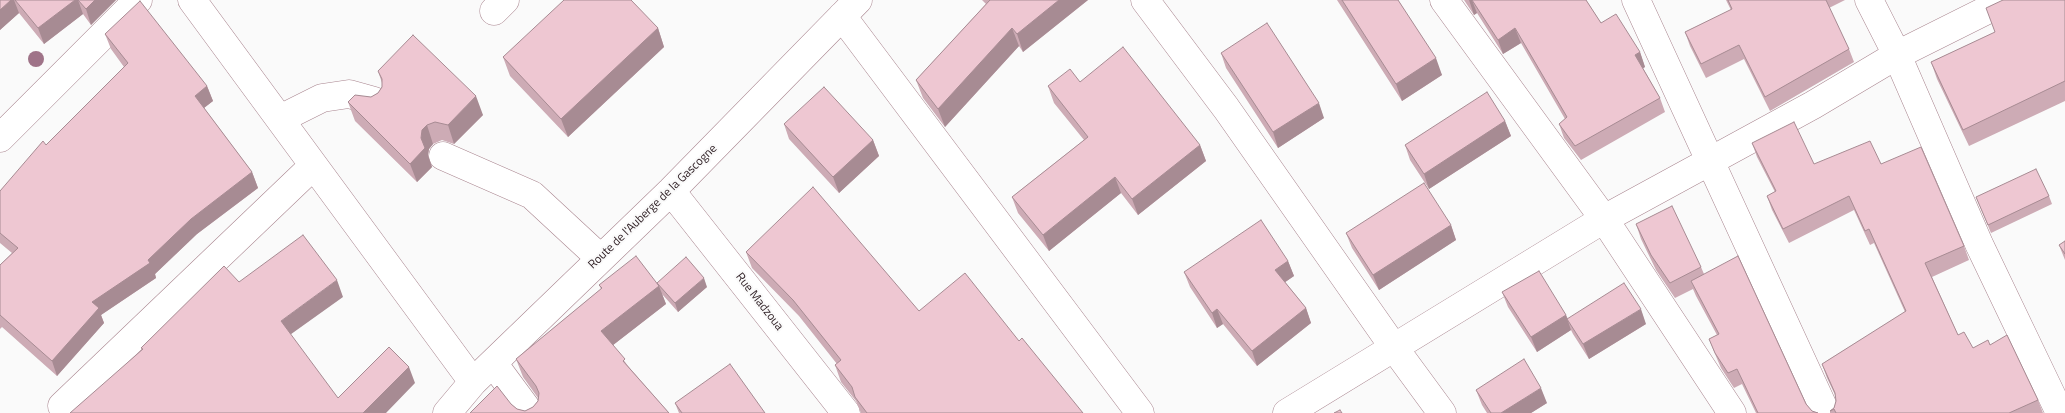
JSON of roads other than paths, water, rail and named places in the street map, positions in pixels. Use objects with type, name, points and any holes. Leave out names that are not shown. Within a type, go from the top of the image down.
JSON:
[{"type":"street","points":[[0,138],[138,0]]},
{"type":"street","points":[[192,0],[313,166],[366,233],[473,382]]},
{"type":"street","points":[[1146,0],[1226,108],[1442,413]]},
{"type":"street","points":[[1444,0],[1604,219],[1732,413]]},
{"type":"street","points":[[1636,0],[1826,413]]},
{"type":"street","points":[[1869,0],[1897,55],[1979,244],[2063,413]]},
{"type":"street","points":[[1287,413],[1395,349],[1604,219],[1814,105],[1897,55],[2007,0]]},
{"type":"street","points":[[850,8],[1140,413]]},
{"type":"street","name":"Route de l'Auberge de la Gascogne","points":[[447,413],[473,382],[671,190],[850,8]]},
{"type":"street","points":[[280,119],[322,98],[349,94],[374,101]]},
{"type":"street","points":[[443,156],[532,195],[600,258]]},
{"type":"street","points":[[62,406],[313,166]]},
{"type":"street","name":"Rue Madzoua","points":[[671,190],[846,413]]},
{"type":"street","points":[[492,363],[530,413]]}]
